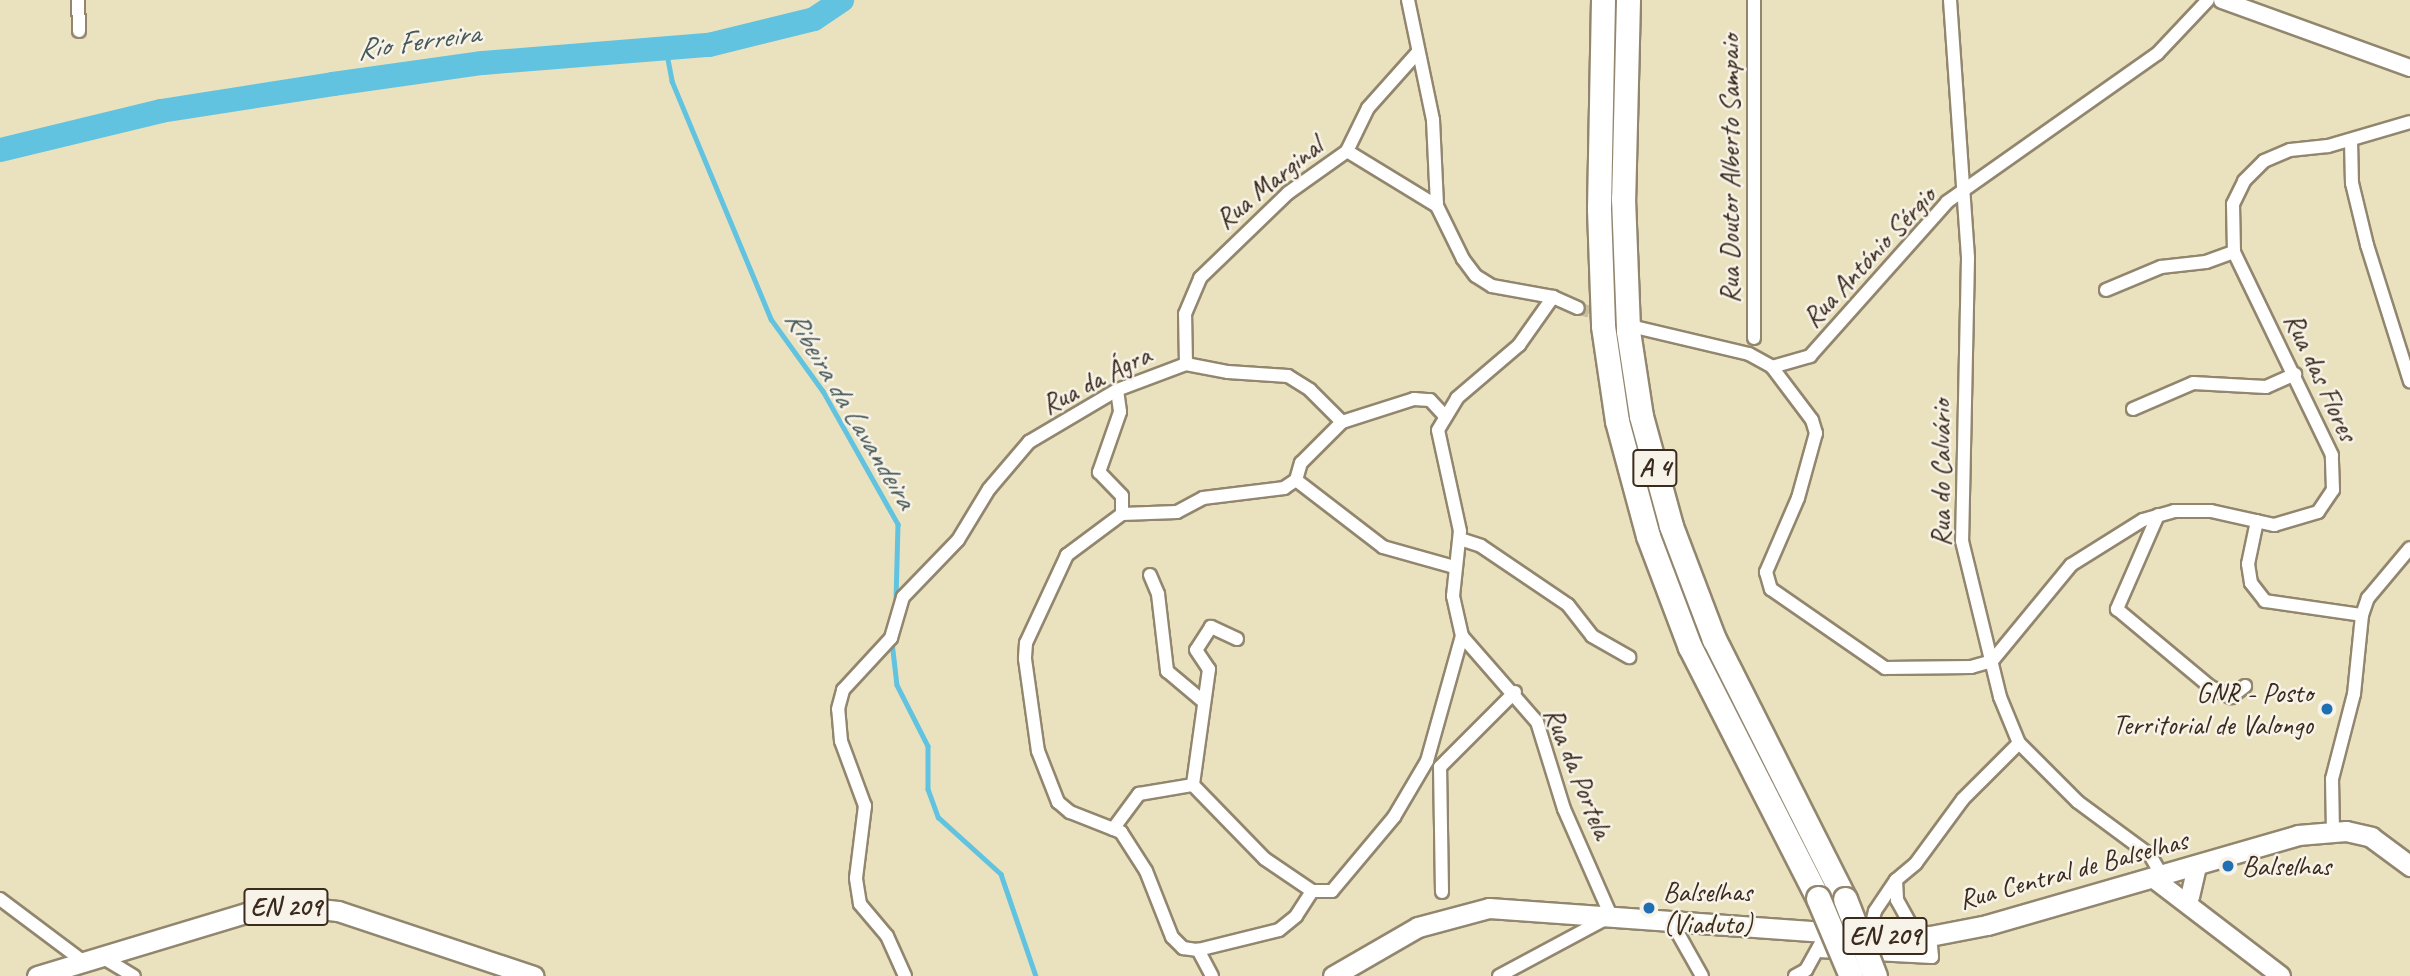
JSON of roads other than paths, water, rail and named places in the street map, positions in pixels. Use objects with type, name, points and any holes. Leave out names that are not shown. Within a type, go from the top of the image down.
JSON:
[{"type":"highway","name":"A 4","points":[[1602,0],[1599,209],[1603,326],[1617,421],[1648,536],[1690,648],[1818,898],[1851,976]]},
{"type":"highway","name":"A 4","points":[[1628,0],[1623,198],[1628,331],[1641,416],[1671,526],[1714,639],[1845,899],[1875,976]]},
{"type":"main road","name":"Rua Central de Balselhas","points":[[1333,976],[1418,927],[1467,911],[1489,908],[1671,921],[1821,942],[1875,935],[1923,936],[1987,925],[2298,835],[2333,831],[2371,837],[2410,866]]},
{"type":"main road","points":[[2172,873],[2202,914]]},
{"type":"main road","points":[[2172,873],[2202,914],[2281,976]]},
{"type":"main road","name":"EN 209","points":[[37,976],[246,913],[292,906],[338,911],[533,976]]},
{"type":"street","points":[[78,0],[79,31]]},
{"type":"street","points":[[1408,0],[1433,120],[1437,206],[1476,276],[1492,286],[1553,297],[1578,308]]},
{"type":"street","name":"Rua Doutor Alberto Sampaio","points":[[1754,0],[1754,338]]},
{"type":"street","name":"Rua do Calvário","points":[[1950,0],[1968,257],[1962,541],[1992,661],[2020,743],[2078,802],[2172,873]]},
{"type":"street","name":"Rua António Sérgio","points":[[1772,368],[1810,356],[1947,202],[1964,194],[2157,54],[2208,0]]},
{"type":"street","points":[[2222,0],[2410,68]]},
{"type":"street","name":"Rua Marginal","points":[[1186,363],[1185,314],[1200,278],[1288,193],[1347,151],[1368,108],[1418,52]]},
{"type":"street","name":"Rua das Flores","points":[[2158,516],[2211,511],[2257,521],[2294,522],[2318,512],[2333,490],[2332,454],[2234,252],[2233,204],[2244,181],[2264,161],[2290,150],[2351,140],[2410,122]]},
{"type":"street","points":[[2351,140],[2352,183],[2367,245],[2410,381]]},
{"type":"street","points":[[1347,151],[1437,206]]},
{"type":"street","points":[[2106,290],[2161,267],[2206,262],[2234,252]]},
{"type":"street","points":[[1193,785],[1265,859],[1312,891],[1332,891],[1394,817],[1427,761],[1462,636],[1456,621],[1454,568],[1460,539],[1440,450],[1444,415],[1519,345],[1553,297]]},
{"type":"street","points":[[1639,328],[1749,354],[1772,368],[1812,420],[1816,433],[1798,498],[1766,572],[1767,581],[1771,589],[1885,668],[1971,667],[1992,661],[2071,565],[2158,516]]},
{"type":"street","name":"Rua da Ágra","points":[[905,976],[887,936],[860,904],[856,878],[865,806],[841,741],[838,709],[843,690],[891,638],[904,597],[958,540],[989,489],[1030,442],[1117,390],[1186,363],[1287,376],[1310,390],[1342,422]]},
{"type":"street","points":[[2133,409],[2193,383],[2266,387],[2295,374]]},
{"type":"street","points":[[1117,390],[1120,412],[1099,472],[1122,496],[1122,514]]},
{"type":"street","points":[[1312,891],[1296,916],[1279,930],[1198,950],[1183,948],[1172,937],[1146,871],[1121,832],[1070,811],[1047,781],[1025,659],[1027,643],[1059,567],[1067,555],[1122,514],[1177,512],[1203,498],[1284,488],[1296,480],[1301,463],[1342,422],[1414,399],[1430,400],[1444,415]]},
{"type":"street","points":[[1296,480],[1383,547],[1454,568]]},
{"type":"street","points":[[2158,516],[2118,609],[2209,686],[2231,697],[2245,687]]},
{"type":"street","points":[[2257,521],[2248,564],[2251,583],[2264,601],[2362,615]]},
{"type":"street","points":[[1460,539],[1481,546],[1568,605],[1592,636],[1629,657]]},
{"type":"street","points":[[2333,831],[2332,779],[2354,694],[2362,615],[2368,598],[2410,548]]},
{"type":"street","points":[[1150,575],[1158,594],[1167,671],[1204,702]]},
{"type":"street","points":[[1193,785],[1209,669],[1196,650],[1211,627],[1237,639]]},
{"type":"street","name":"Rua da Portela","points":[[1462,636],[1515,692],[1537,722],[1564,809],[1611,916]]},
{"type":"street","points":[[1442,892],[1440,767],[1515,692]]},
{"type":"street","points":[[1875,935],[1875,911],[1896,880],[1916,863],[1963,799],[2020,743]]},
{"type":"street","points":[[1427,761],[1440,767]]},
{"type":"street","points":[[1114,829],[1139,794],[1193,785]]},
{"type":"street","points":[[1795,976],[1806,970],[1821,942],[1932,957],[1923,936],[1897,900],[1896,880]]},
{"type":"street","points":[[0,899],[93,959],[134,976]]},
{"type":"street","points":[[1499,976],[1611,916]]},
{"type":"street","points":[[1671,921],[1702,976]]},
{"type":"street","points":[[1198,950],[1212,976]]},
{"type":"waterway","name":"Rio Ferreira","points":[[0,150],[161,111],[333,84],[483,63],[709,45],[814,19],[842,0]]},
{"type":"waterway","name":"Ribeira da Lavandeira","points":[[666,49],[672,81],[771,319],[823,391],[898,524],[896,602]]},
{"type":"waterway","name":"Ribeira da Lavandeira","points":[[892,642],[897,685],[928,746],[928,789],[938,817],[1001,874],[1036,976]]},
{"type":"tunnel","points":[[1578,308],[1632,326]]},
{"type":"place","name":"GNR - Posto Territorial de Valongo","points":[[2327,709]]},
{"type":"place","name":"Balselhas","points":[[2228,866]]},
{"type":"place","name":"Balselhas (Viaduto)","points":[[1649,908]]}]
